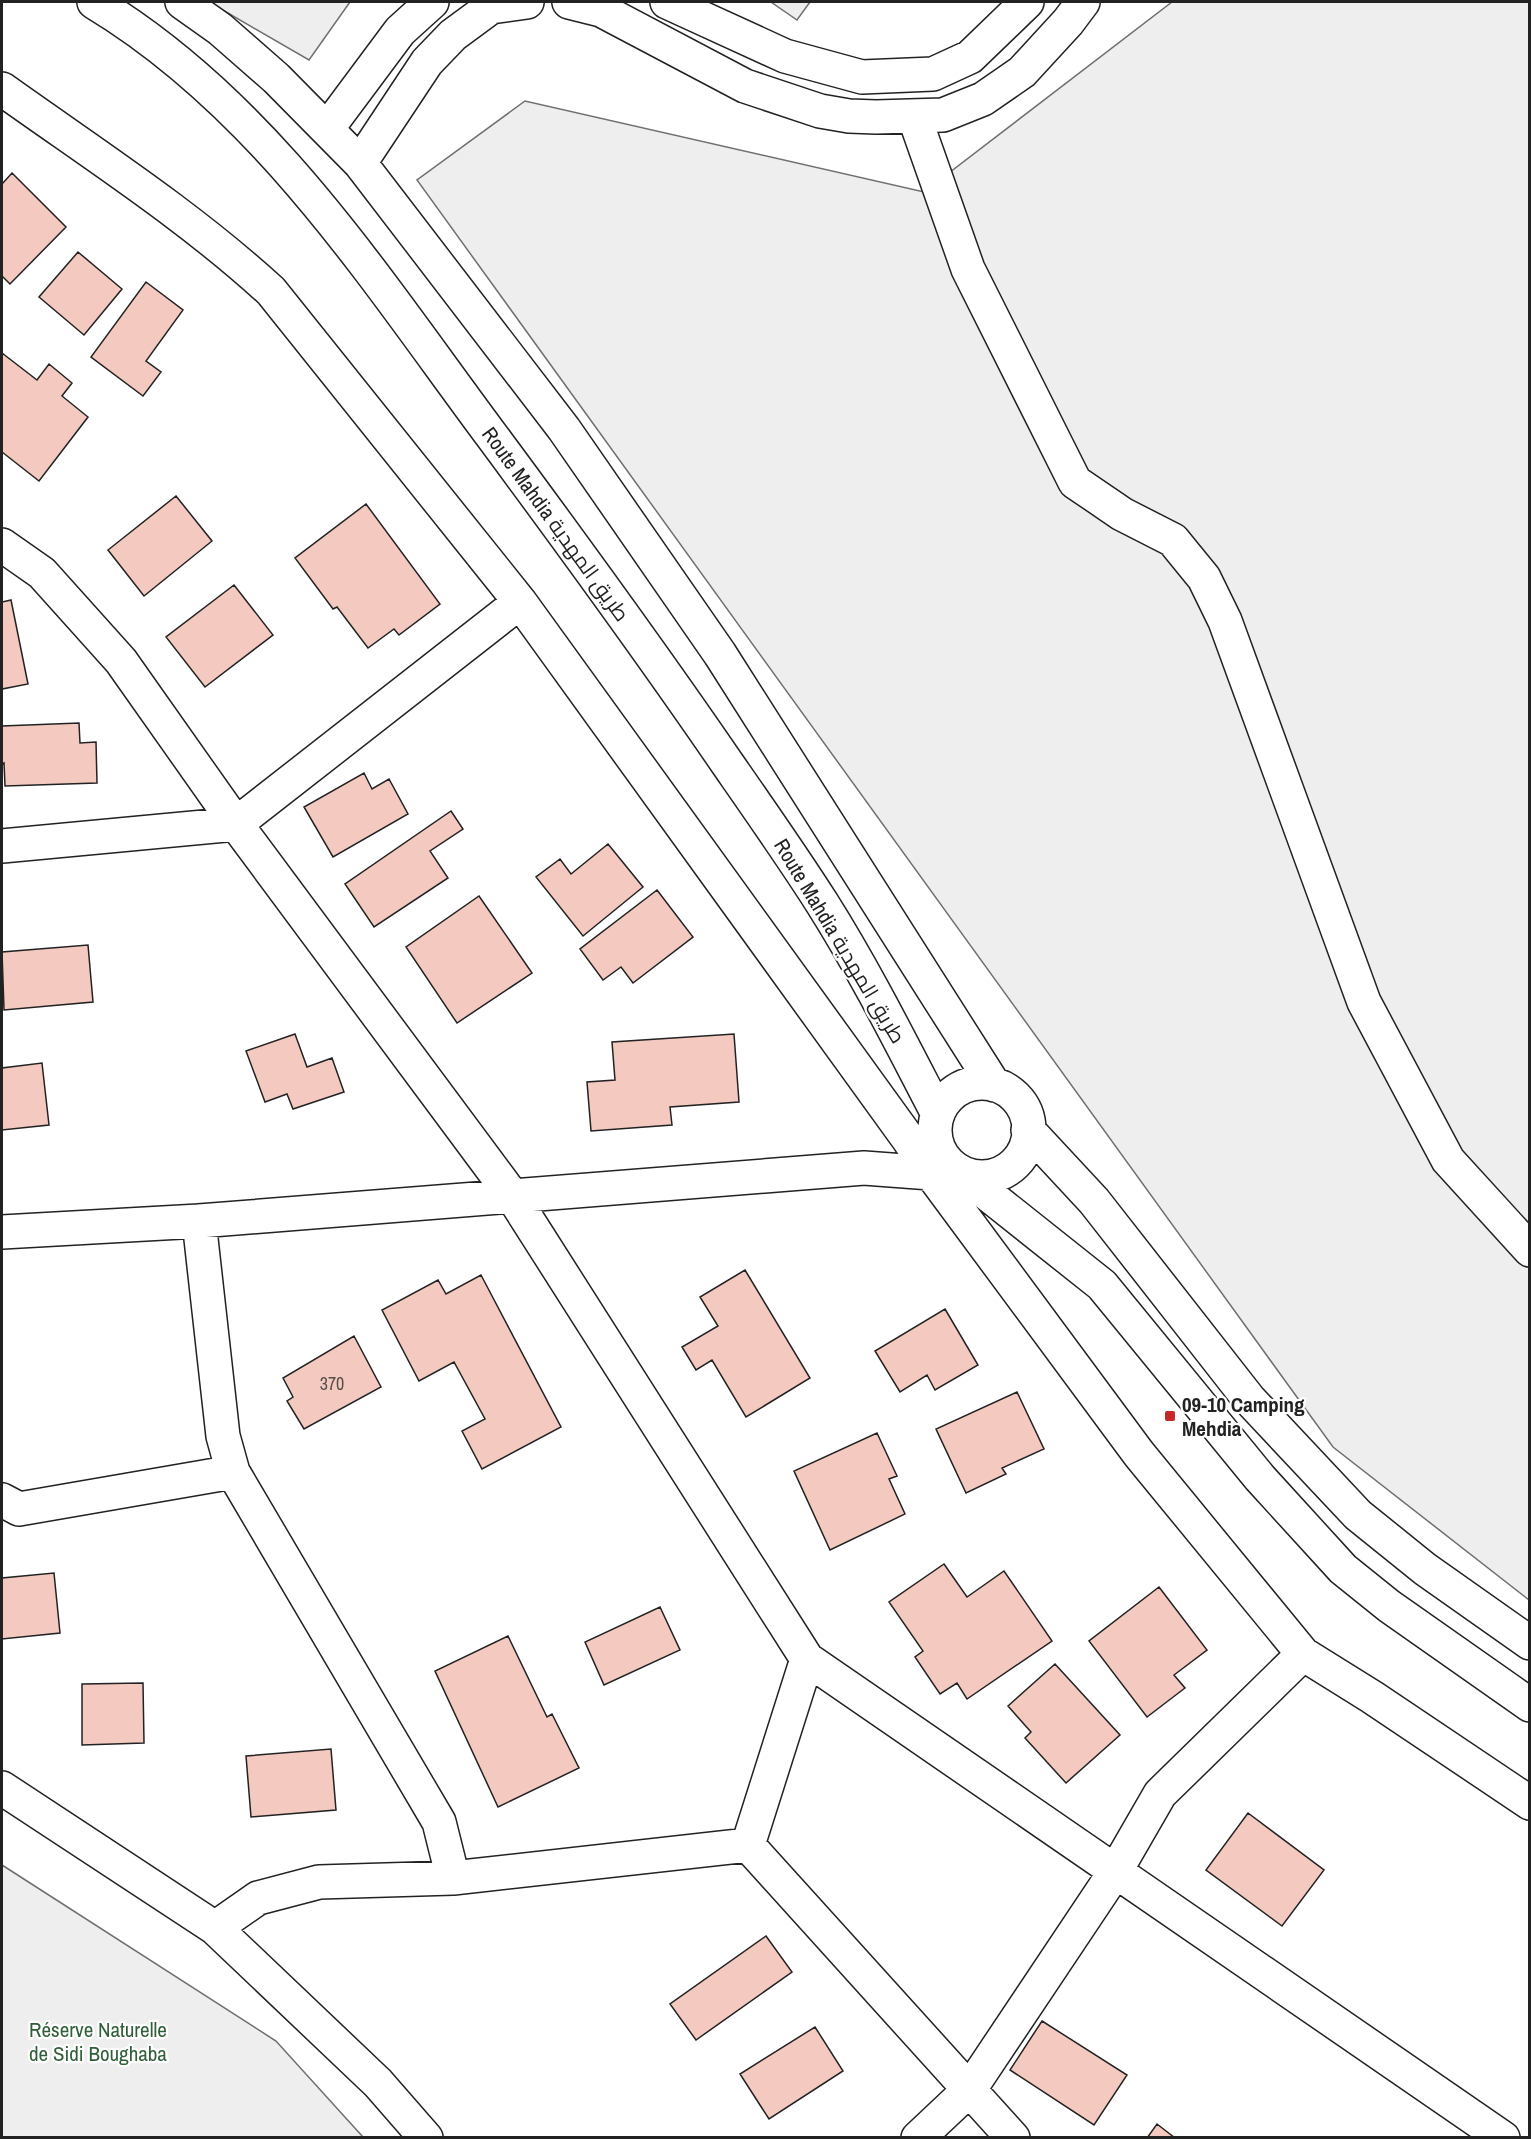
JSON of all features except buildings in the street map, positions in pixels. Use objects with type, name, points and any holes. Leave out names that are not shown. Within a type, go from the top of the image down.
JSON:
[{"type":"street","name":"Route Mahdia طريق المهدية","points":[[94,2],[117,16],[189,69],[232,108],[325,212],[651,653],[824,905],[889,1020],[927,1127]]},
{"type":"street","points":[[182,2],[220,29],[276,78],[360,162],[564,429],[720,654],[994,1085]]},
{"type":"street","points":[[327,129],[400,31],[432,2]]},
{"type":"street","points":[[360,162],[427,62],[453,35],[491,7],[527,2]]},
{"type":"street","points":[[569,2],[601,10],[745,86],[820,111],[849,116],[943,115],[983,99],[1022,72],[1068,22],[1083,2]]},
{"type":"street","points":[[667,2],[785,56],[862,77],[885,77],[933,74],[970,57],[1026,2]]},
{"type":"street","points":[[2,89],[180,216],[230,254],[271,291],[520,603],[927,1127],[941,1154],[950,1165],[946,1173]]},
{"type":"street","points":[[914,116],[968,269],[1075,482],[1122,514],[1173,540],[1204,578],[1225,621],[1364,1002],[1448,1160],[1530,1250]]},
{"type":"street","points":[[2,546],[42,573],[121,661],[236,824],[513,1197],[807,1659],[1503,2138]]},
{"type":"street","points":[[2,846],[236,824],[520,603]]},
{"type":"street","points":[[2,1232],[200,1221],[864,1168],[992,1177],[1006,1171],[1018,1160],[1026,1146],[1029,1130],[1027,1115],[1008,1091],[994,1085],[980,1083],[961,1089],[944,1102],[927,1127],[864,1168]]},
{"type":"street","points":[[1029,1130],[1094,1201],[1249,1399],[1358,1515],[1425,1569],[1530,1643]]},
{"type":"street","points":[[946,1173],[1138,1454],[1303,1654],[1372,1697],[1530,1803]]},
{"type":"street","points":[[946,1173],[1102,1285],[1260,1478],[1343,1569],[1389,1606],[1530,1705]]},
{"type":"street","points":[[200,1221],[223,1436],[233,1472],[439,1822],[453,1878]]},
{"type":"street","points":[[2,1500],[19,1509],[233,1472]]},
{"type":"street","points":[[918,2138],[970,2089],[1115,1872],[1160,1794],[1303,1654]]},
{"type":"street","points":[[748,1845],[807,1659]]},
{"type":"street","points":[[2,1788],[214,1928],[378,2083],[426,2138]]},
{"type":"street","points":[[214,1928],[258,1898],[319,1881],[453,1878],[748,1845]]},
{"type":"street","points":[[748,1845],[1013,2138]]},
{"type":"green space","points":[[209,2],[350,2],[309,60]]},
{"type":"green space","points":[[771,2],[810,2],[797,20]]},
{"type":"green space","points":[[1172,2],[1529,2],[1529,1600],[1333,1447],[417,180],[525,101],[924,192]]},
{"type":"green space","name":"Réserve Naturelle de Sidi Boughaba","points":[[2,1865],[276,2041],[363,2137],[2,2137]]},
{"type":"place","name":"09-10 Camping Mehdia","points":[[1170,1416]]}]
